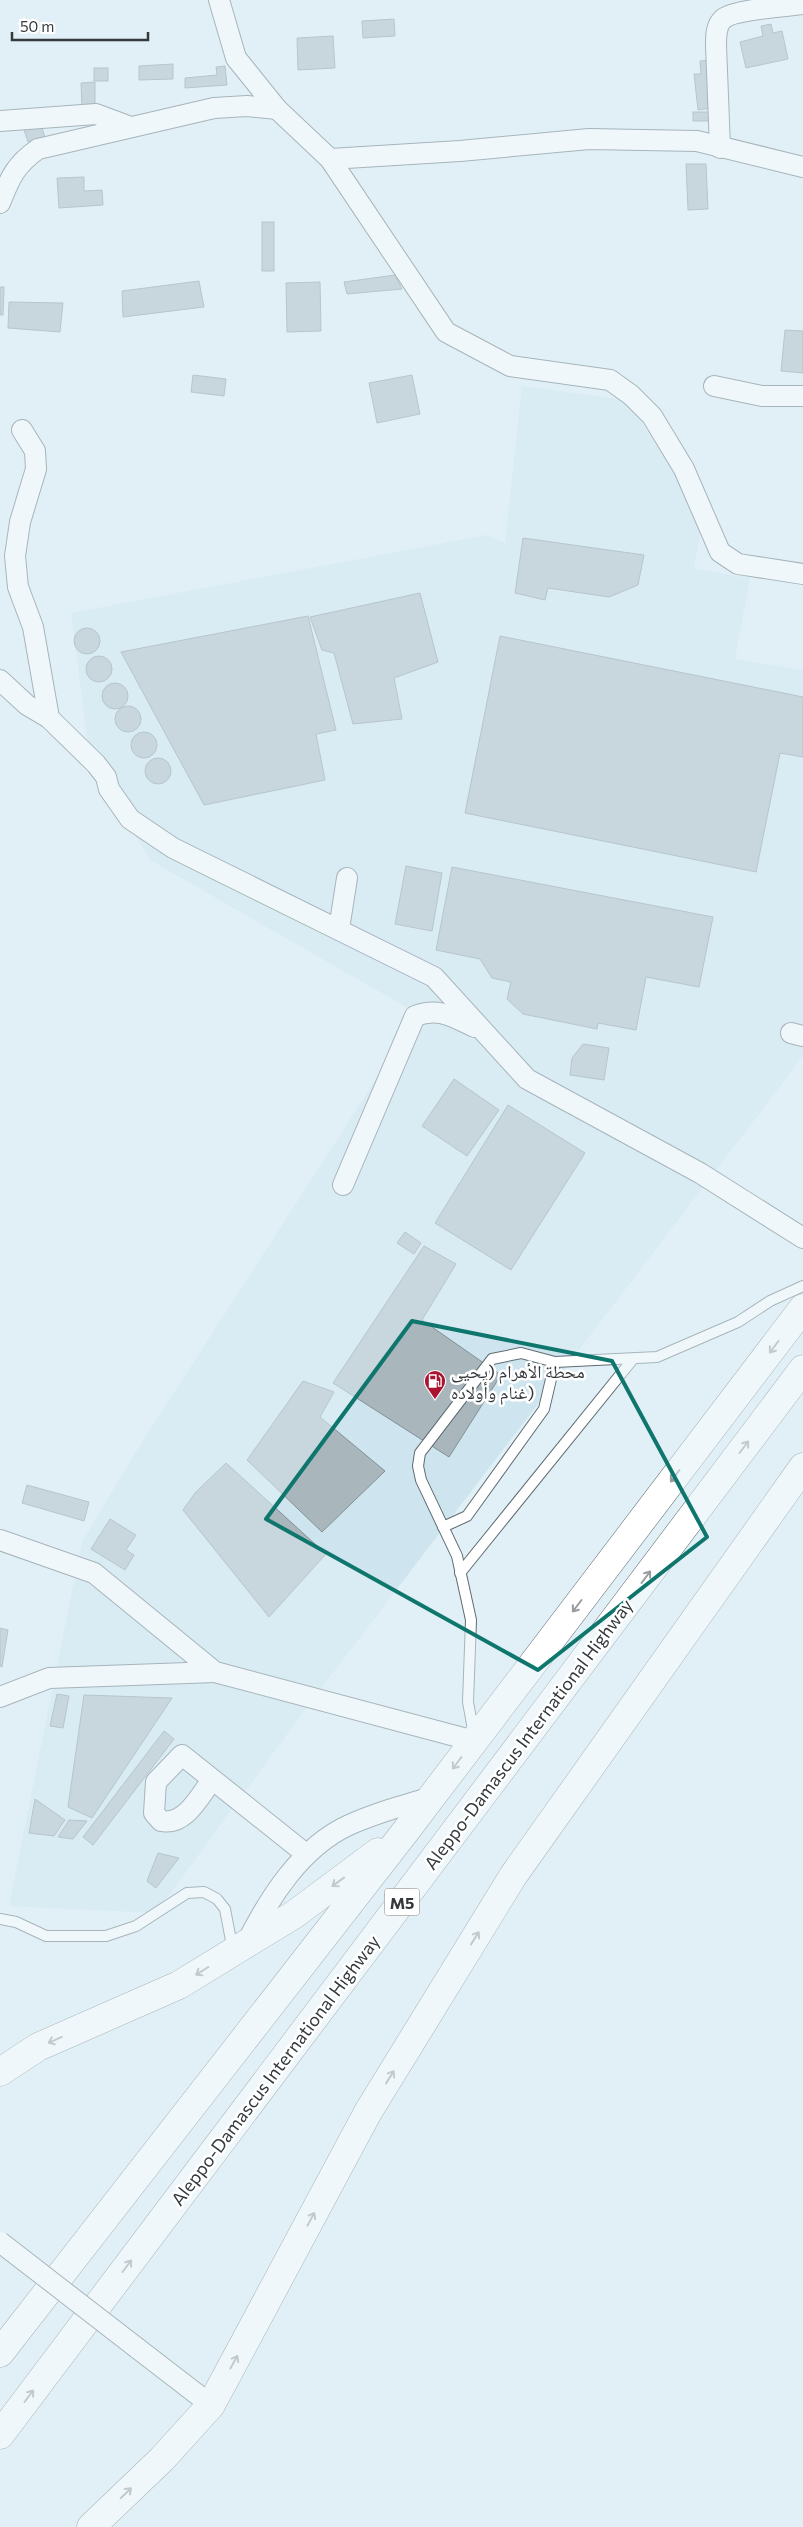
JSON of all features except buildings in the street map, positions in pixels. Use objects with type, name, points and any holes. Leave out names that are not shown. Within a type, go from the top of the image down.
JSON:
[{"type":"highway","name":"M5","points":[[0,2353],[432,1797],[803,1308]]},
{"type":"highway","name":"Aleppo-Damascus International Highway","points":[[0,2435],[803,1369]]},
{"type":"highway","points":[[92,2527],[162,2459],[211,2405],[368,2112],[513,1876],[803,1467]]},
{"type":"highway","points":[[0,2072],[38,2047],[179,1984],[294,1914],[405,1832]]},
{"type":"street","points":[[219,0],[236,58],[277,109],[330,159],[446,332],[510,366],[610,380],[631,395],[652,416],[684,470],[720,552],[738,564],[803,574]]},
{"type":"street","points":[[720,148],[716,45],[717,30],[723,19],[735,13],[803,4]]},
{"type":"street","points":[[0,203],[11,175],[23,159],[38,149],[214,108],[247,106],[277,109]]},
{"type":"street","points":[[0,121],[96,114],[130,127]]},
{"type":"street","points":[[330,159],[460,151],[589,139],[697,142],[803,167]]},
{"type":"street","points":[[714,386],[762,396],[803,396]]},
{"type":"street","points":[[22,430],[35,451],[36,469],[20,522],[15,556],[17,579],[33,627],[48,718]]},
{"type":"street","points":[[0,680],[27,706],[48,718],[96,764],[106,778],[109,789],[130,819],[174,848],[434,977],[526,1079],[700,1173],[803,1238]]},
{"type":"street","points":[[339,929],[347,878]]},
{"type":"street","points":[[343,1185],[415,1016],[429,1011],[444,1014],[482,1030]]},
{"type":"street","points":[[0,1540],[94,1573],[215,1672]]},
{"type":"street","points":[[0,1698],[49,1678],[215,1672],[474,1741]]},
{"type":"street","points":[[212,1780],[306,1854]]},
{"type":"street","points":[[239,1948],[306,1854],[347,1826],[372,1815],[432,1797]]},
{"type":"street","points":[[0,2242],[211,2405]]},
{"type":"lane","points":[[474,1741],[468,1702],[471,1620],[457,1556],[421,1480],[418,1466],[420,1454],[492,1359],[521,1353],[555,1362],[657,1357],[700,1341],[738,1322],[770,1301],[803,1286]]},
{"type":"lane","points":[[460,1573],[633,1359]]},
{"type":"lane","points":[[443,1527],[467,1516],[544,1409],[555,1362]]},
{"type":"lane","points":[[0,1918],[16,1922],[46,1936],[106,1936],[136,1926],[188,1893],[204,1892],[217,1899],[225,1909],[239,1948]]},
{"type":"highlighted area","points":[[412,1321],[612,1361],[707,1537],[538,1670],[266,1519]]},
{"type":"shaded area","points":[[522,386],[627,400],[703,517],[694,569],[750,578],[735,659],[803,670],[803,1056],[307,1707],[156,1913],[9,1906],[82,1542],[137,1450],[418,1014],[150,860],[90,761],[71,613],[487,535],[505,543]]},
{"type":"place","name":"محطة الأهرام (يحيى غنام وأولاده)","points":[[435,1400]]}]
